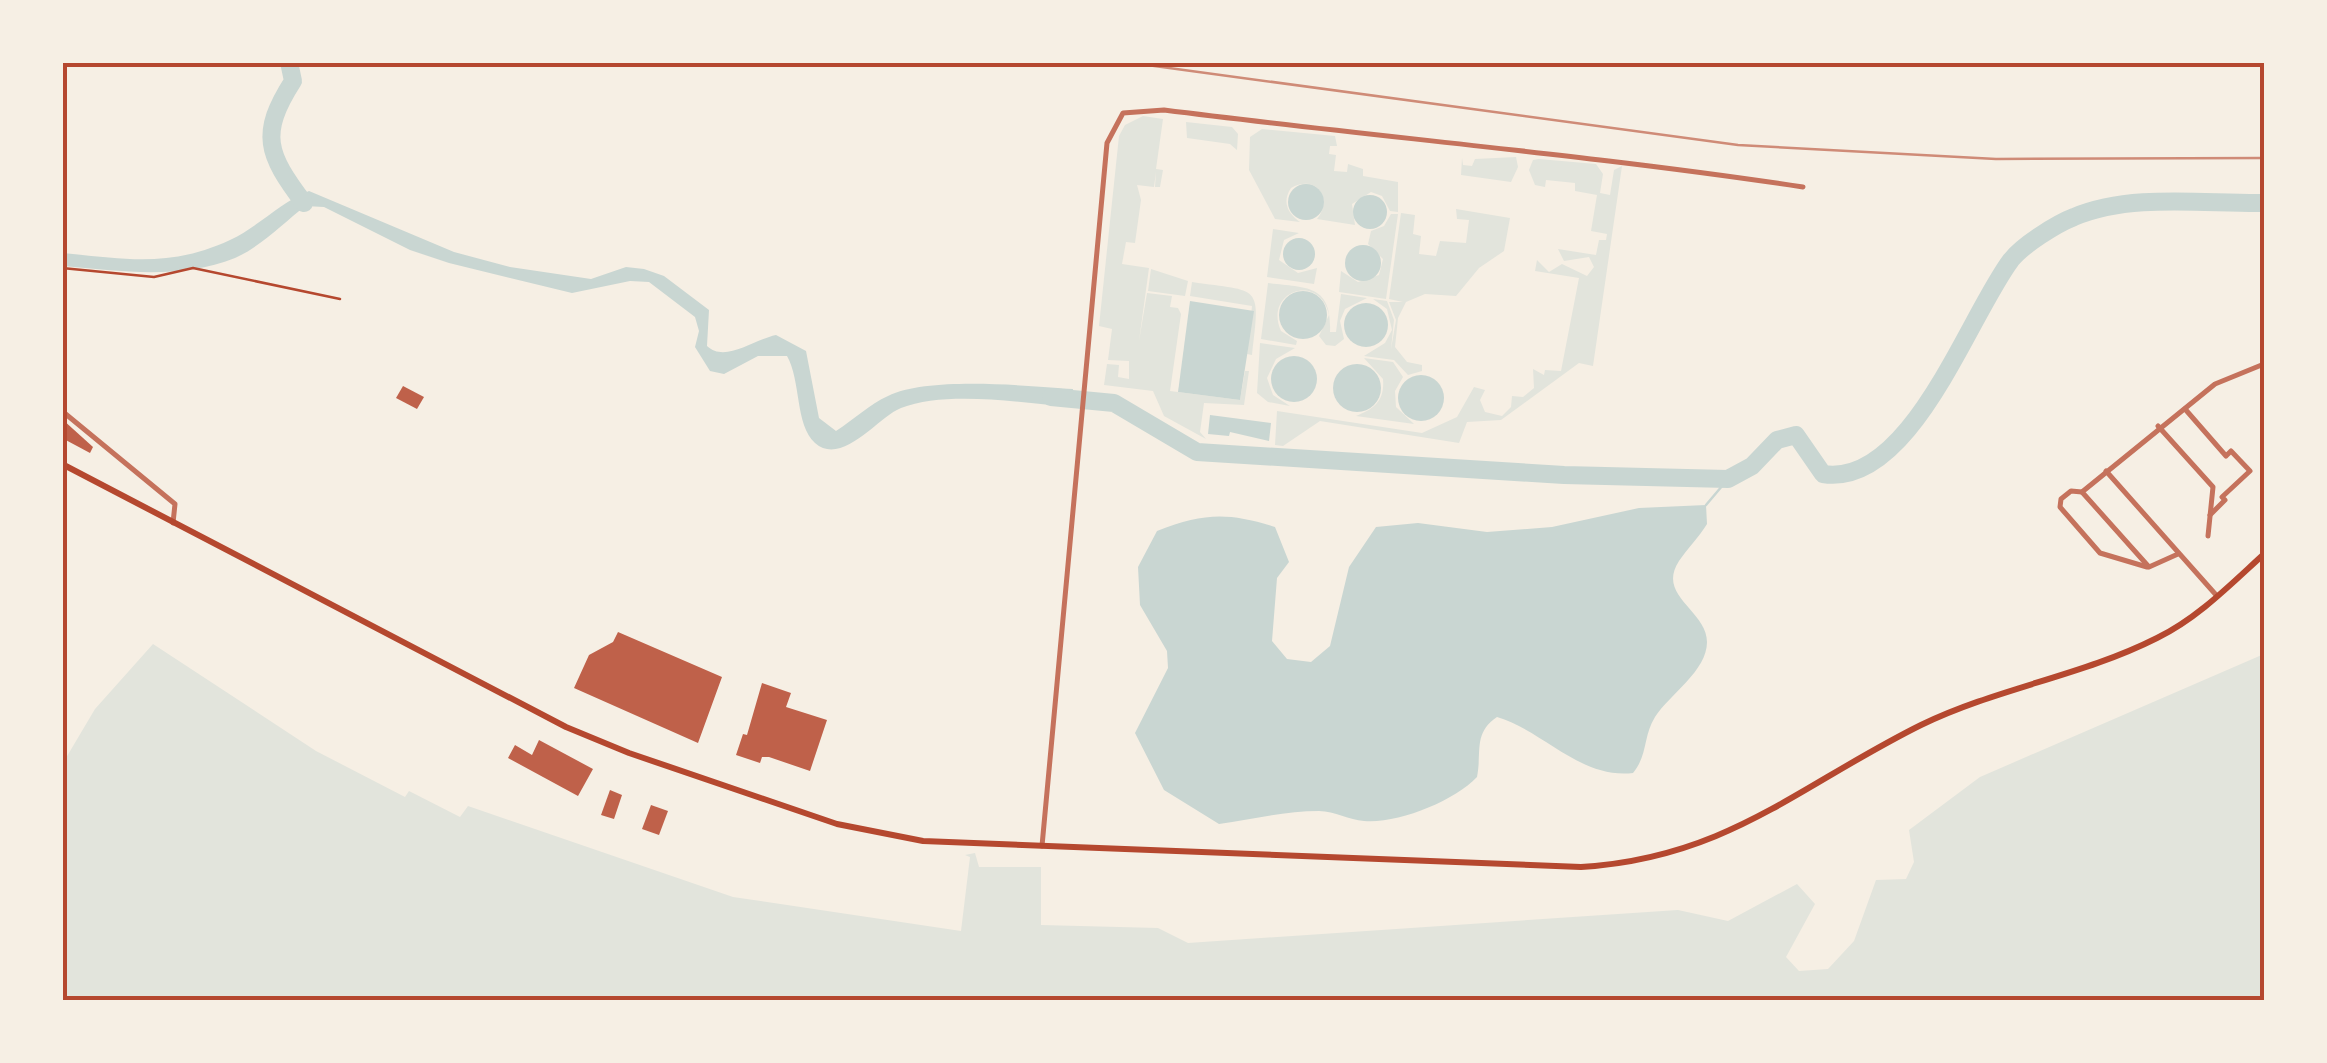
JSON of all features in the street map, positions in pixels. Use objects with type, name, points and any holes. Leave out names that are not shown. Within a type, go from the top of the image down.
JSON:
[{"type":"main road","points":[[62,464],[509,698],[628,753],[860,830],[942,843],[1581,866],[1656,857],[1729,834],[1919,726],[2155,640],[2217,596],[2264,554]]},
{"type":"street","points":[[1042,846],[1106,143],[1115,120],[1135,108],[1525,154],[1623,160],[1803,187]]},
{"type":"street","points":[[2082,492],[2158,426],[2185,410],[2215,384],[2264,364]]},
{"type":"street","points":[[2185,410],[2226,456],[2231,451],[2250,471],[2222,497],[2225,500],[2210,515]]},
{"type":"street","points":[[62,411],[175,504],[173,523]]},
{"type":"street","points":[[2158,426],[2213,487],[2208,536]]},
{"type":"street","points":[[2106,471],[2217,596]]},
{"type":"street","points":[[2149,567],[2082,492],[2071,491],[2061,499],[2060,507],[2100,553],[2149,567],[2178,554]]},
{"type":"path","points":[[62,268],[154,277],[193,268],[340,299]]},
{"type":"shaded area","points":[[1143,116],[1163,119],[1156,169],[1163,170],[1160,187],[1155,187],[1156,172],[1154,187],[1137,185],[1141,200],[1135,243],[1126,242],[1122,264],[1149,268],[1139,341],[1147,293],[1172,296],[1170,307],[1178,308],[1181,314],[1170,391],[1240,400],[1245,371],[1249,371],[1244,405],[1204,403],[1200,432],[1206,439],[1164,416],[1153,391],[1104,385],[1107,364],[1119,365],[1118,377],[1129,379],[1129,361],[1108,360],[1112,329],[1099,326],[1119,136],[1125,125]]},
{"type":"shaded area","points":[[1186,122],[1232,127],[1238,134],[1237,150],[1230,144],[1187,138]]},
{"type":"shaded area","points":[[1262,129],[1335,136],[1337,146],[1330,146],[1329,154],[1336,155],[1334,171],[1347,172],[1348,164],[1363,169],[1363,176],[1398,182],[1398,212],[1390,211],[1382,196],[1371,192],[1352,204],[1355,225],[1317,219],[1323,196],[1315,186],[1300,184],[1291,188],[1287,203],[1300,222],[1275,219],[1249,170],[1250,137]]},
{"type":"shaded area","points":[[1516,157],[1518,167],[1511,182],[1461,175],[1462,158],[1463,165],[1472,166],[1475,159]]},
{"type":"shaded area","points":[[1533,160],[1596,164],[1603,174],[1600,193],[1610,195],[1614,170],[1622,166],[1593,366],[1579,363],[1501,420],[1467,422],[1459,443],[1320,421],[1283,446],[1275,445],[1277,411],[1422,433],[1457,417],[1474,387],[1485,390],[1480,400],[1485,412],[1502,416],[1511,407],[1512,396],[1523,397],[1534,388],[1533,369],[1544,375],[1545,370],[1561,371],[1579,278],[1535,271],[1537,260],[1549,272],[1562,264],[1587,276],[1594,267],[1589,257],[1564,261],[1558,249],[1596,255],[1599,240],[1606,240],[1607,234],[1591,231],[1597,195],[1575,191],[1575,183],[1546,180],[1545,187],[1535,185],[1529,170]]},
{"type":"shaded area","points":[[1306,184],[1318,190],[1324,202],[1318,214],[1306,220],[1294,214],[1288,202],[1294,190]]},
{"type":"shaded area","points":[[309,191],[454,252],[510,267],[591,279],[626,267],[664,276],[709,310],[707,346],[714,351],[731,351],[776,335],[806,351],[819,418],[836,431],[888,396],[928,386],[978,384],[1073,389],[1072,407],[985,399],[919,403],[892,413],[848,445],[826,449],[815,443],[804,425],[787,356],[758,356],[724,374],[710,371],[695,347],[699,331],[695,317],[649,282],[630,281],[572,293],[410,250],[324,207],[305,206],[254,248],[214,265],[171,272],[63,266],[63,253],[147,259],[208,249],[240,235]]},
{"type":"shaded area","points":[[1370,195],[1382,200],[1387,212],[1382,224],[1370,229],[1358,224],[1353,212],[1358,200]]},
{"type":"shaded area","points":[[1456,209],[1510,218],[1504,251],[1479,268],[1456,296],[1425,294],[1406,302],[1398,318],[1395,347],[1407,362],[1422,365],[1422,371],[1408,375],[1394,360],[1364,356],[1385,343],[1392,330],[1387,309],[1373,299],[1387,301],[1394,320],[1391,349],[1396,320],[1389,302],[1403,302],[1389,299],[1401,213],[1415,215],[1413,234],[1421,236],[1419,254],[1436,256],[1440,241],[1466,243],[1469,220],[1457,219]]},
{"type":"shaded area","points":[[1391,214],[1398,214],[1386,299],[1339,292],[1341,271],[1358,282],[1379,275],[1383,259],[1368,244],[1371,231],[1384,226]]},
{"type":"shaded area","points":[[1273,229],[1299,233],[1284,240],[1279,260],[1298,273],[1317,268],[1314,284],[1267,277]]},
{"type":"shaded area","points":[[1299,238],[1311,242],[1315,254],[1311,266],[1299,270],[1287,266],[1283,254],[1287,242]]},
{"type":"shaded area","points":[[1363,245],[1375,251],[1381,263],[1375,275],[1363,281],[1351,275],[1345,263],[1351,251]]},
{"type":"shaded area","points":[[1151,269],[1188,281],[1185,296],[1148,291]]},
{"type":"shaded area","points":[[1192,282],[1251,295],[1256,315],[1252,355],[1247,354],[1252,306],[1190,296]]},
{"type":"shaded area","points":[[1268,283],[1305,288],[1322,297],[1330,316],[1330,332],[1336,332],[1341,294],[1367,298],[1345,309],[1340,321],[1344,339],[1335,346],[1326,345],[1319,336],[1329,315],[1324,302],[1305,291],[1286,297],[1278,317],[1281,331],[1297,341],[1296,345],[1261,339]]},
{"type":"shaded area","points":[[1303,291],[1320,298],[1327,315],[1320,332],[1303,339],[1286,332],[1279,315],[1286,298]]},
{"type":"shaded area","points":[[1190,301],[1254,311],[1240,400],[1178,392]]},
{"type":"shaded area","points":[[1366,303],[1382,309],[1388,325],[1382,341],[1366,347],[1350,341],[1344,325],[1350,309]]},
{"type":"shaded area","points":[[1260,343],[1295,348],[1276,359],[1267,378],[1273,395],[1290,406],[1268,402],[1257,393]]},
{"type":"shaded area","points":[[1294,356],[1311,362],[1317,379],[1311,396],[1294,402],[1277,396],[1271,379],[1277,362]]},
{"type":"shaded area","points":[[1364,358],[1393,362],[1403,377],[1395,391],[1396,407],[1414,424],[1356,416],[1377,403],[1383,387],[1383,379]]},
{"type":"shaded area","points":[[1357,364],[1374,371],[1381,388],[1374,405],[1357,412],[1340,405],[1333,388],[1340,371]]},
{"type":"shaded area","points":[[1421,375],[1437,382],[1444,398],[1437,414],[1421,421],[1405,414],[1398,398],[1405,382]]},
{"type":"shaded area","points":[[1210,415],[1271,423],[1269,441],[1230,432],[1229,436],[1208,434]]},
{"type":"shaded area","points":[[1706,505],[1707,524],[1674,573],[1678,594],[1705,631],[1705,653],[1695,672],[1655,717],[1633,773],[1614,773],[1579,762],[1497,717],[1481,736],[1477,777],[1425,809],[1378,821],[1319,811],[1219,824],[1164,790],[1135,733],[1168,668],[1167,651],[1140,605],[1138,567],[1157,531],[1216,517],[1275,527],[1289,562],[1277,578],[1272,641],[1287,659],[1311,662],[1330,646],[1349,567],[1376,527],[1418,523],[1487,532],[1552,527],[1639,508]]},
{"type":"shaded area","points":[[153,644],[316,751],[405,797],[409,791],[460,817],[468,806],[733,897],[961,931],[970,857],[965,855],[975,853],[979,867],[1041,867],[1041,925],[1158,928],[1188,943],[1678,910],[1728,921],[1797,884],[1815,904],[1786,957],[1799,971],[1828,969],[1854,941],[1876,880],[1906,879],[1914,862],[1909,830],[1980,777],[2264,654],[2264,1000],[63,1000],[63,763],[95,709]]},
{"type":"building","points":[[403,386],[424,397],[417,409],[396,398]]},
{"type":"building","points":[[62,419],[93,447],[90,453],[62,438]]},
{"type":"building","points":[[618,632],[722,677],[698,743],[574,688],[589,655],[613,642]]},
{"type":"building","points":[[762,683],[791,693],[786,707],[827,720],[810,771],[769,757],[762,757],[760,763],[736,755],[743,734],[747,735]]},
{"type":"building","points":[[539,740],[593,769],[578,796],[508,758],[515,745],[532,755]]},
{"type":"building","points":[[610,790],[622,795],[614,819],[601,815]]},
{"type":"building","points":[[651,805],[668,811],[659,835],[642,829]]},
{"type":"waterway","points":[[289,62],[293,81],[275,116],[272,144],[282,171],[304,203]]},
{"type":"waterway","points":[[1051,397],[1114,403],[1197,452],[1564,475],[1728,479],[1752,466],[1777,440],[1796,435],[1823,474],[1854,471],[1883,454],[1909,427],[1934,394],[2011,260],[2040,235],[2074,217],[2119,205],[2168,201],[2264,203]]},
{"type":"waterway","points":[[1706,505],[1728,479]]},
{"type":"railway","points":[[1125,62],[1738,145],[1996,159],[2264,158]]}]
